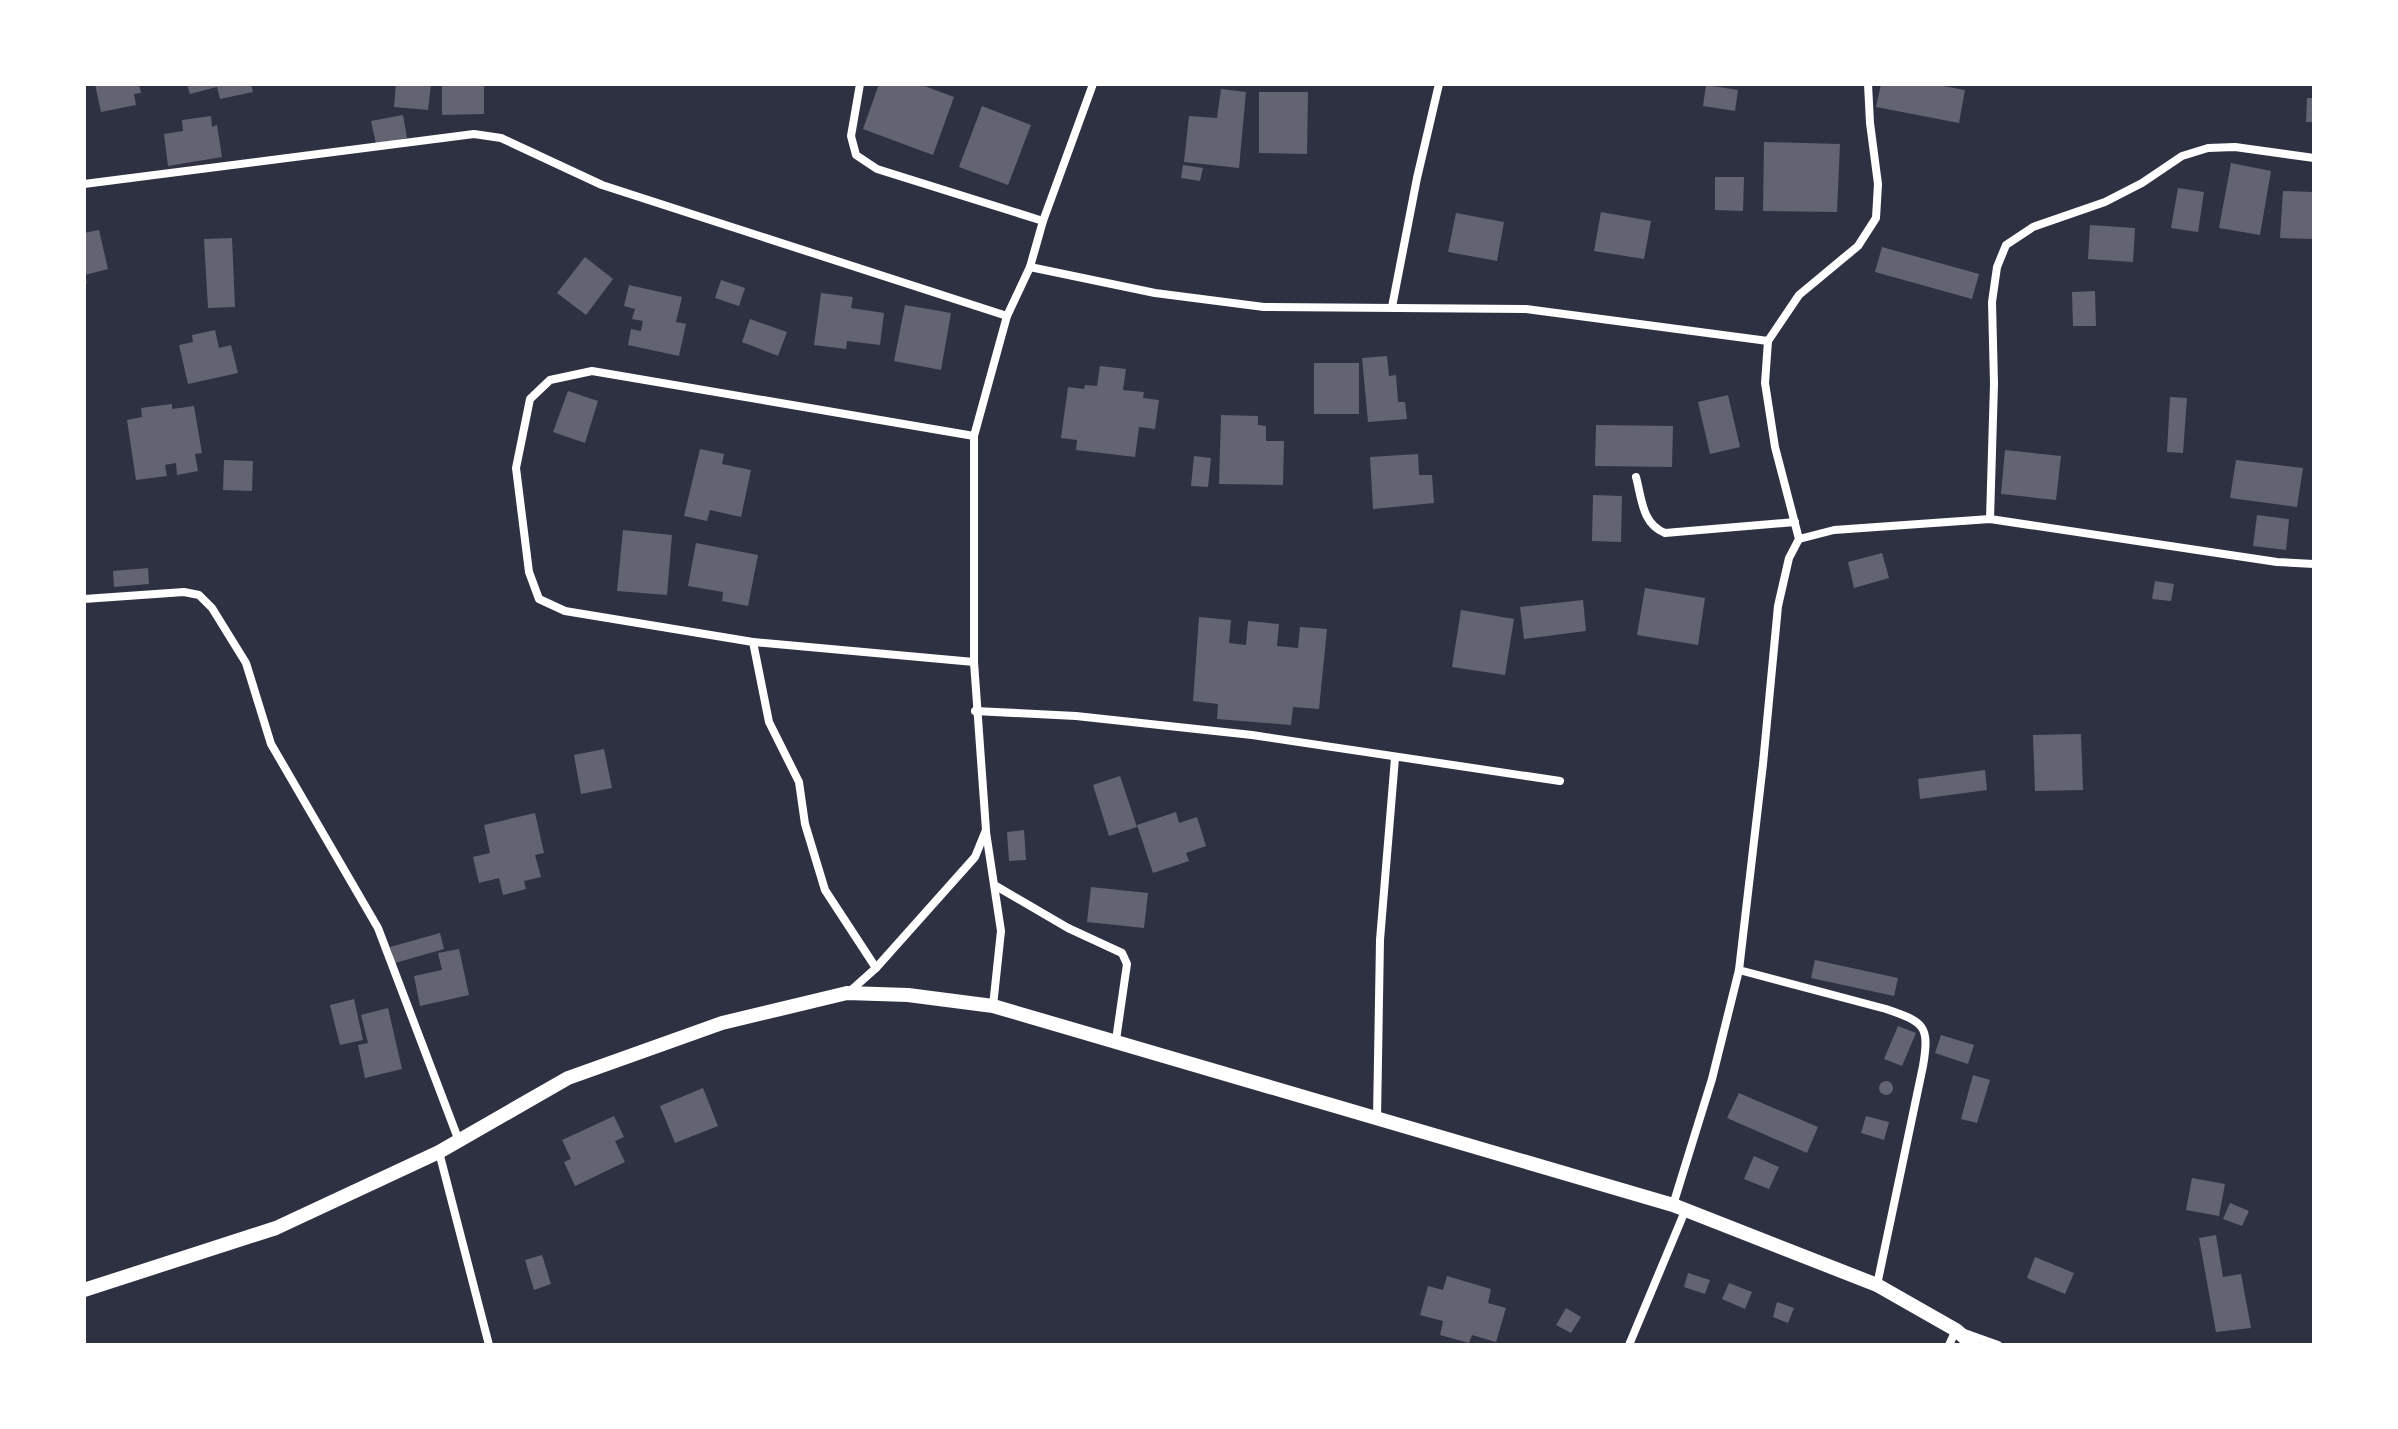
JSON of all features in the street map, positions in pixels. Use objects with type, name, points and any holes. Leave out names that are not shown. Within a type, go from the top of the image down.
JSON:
[{"type":"street","points":[[860,84],[851,136],[856,155],[877,169],[1043,221]]},
{"type":"street","points":[[993,1006],[1001,931],[986,830],[975,711],[974,436],[1007,316],[1030,267],[1043,221],[1093,84]]},
{"type":"street","points":[[1392,307],[1439,84]]},
{"type":"street","points":[[1629,1345],[1679,1208],[1739,970],[1778,606],[1789,558],[1799,539],[1775,447],[1767,396],[1768,341],[1799,295],[1858,246],[1876,218],[1878,184],[1868,84]]},
{"type":"street","points":[[84,184],[474,134],[501,138],[602,185],[1007,316]]},
{"type":"street","points":[[1990,519],[1994,384],[1992,302],[1997,267],[2006,245],[2033,227],[2105,202],[2142,183],[2182,156],[2208,148],[2235,147],[2314,158]]},
{"type":"street","points":[[1030,267],[1155,293],[1264,307],[1526,309],[1768,341]]},
{"type":"street","points":[[974,436],[592,371],[550,380],[530,399],[516,468],[529,572],[539,599],[565,611],[753,642],[974,662]]},
{"type":"street","points":[[1636,477],[1648,521],[1654,529],[1665,533],[1795,522]]},
{"type":"street","points":[[1799,539],[1834,530],[1990,519],[2277,562],[2314,564]]},
{"type":"street","points":[[84,599],[184,592],[199,595],[212,608],[246,663],[271,744],[378,928],[459,1141]]},
{"type":"street","points":[[753,642],[769,722],[799,782],[805,824],[825,890],[876,968]]},
{"type":"street","points":[[975,711],[1076,716],[1252,735],[1560,781]]},
{"type":"street","points":[[1377,1119],[1380,940],[1395,758]]},
{"type":"street","points":[[847,993],[876,968],[975,857],[986,830]]},
{"type":"street","points":[[996,886],[1068,928],[1122,953],[1127,964],[1116,1040]]},
{"type":"street","points":[[1739,970],[1886,1009],[1907,1016],[1924,1028],[1928,1040],[1877,1285]]},
{"type":"street","points":[[84,1290],[276,1228],[439,1152],[568,1078],[722,1023],[847,993],[908,995],[993,1006],[1679,1208],[1877,1285],[1956,1330],[1998,1345]]},
{"type":"street","points":[[439,1152],[489,1345]]},
{"type":"street","points":[[1949,1345],[1956,1330]]},
{"type":"street","points":[[1956,1330],[1973,1345]]},
{"type":"building","points":[[95,84],[139,84],[141,93],[134,94],[136,105],[101,112]]},
{"type":"building","points":[[187,84],[251,84],[253,92],[220,99],[217,87],[190,94]]},
{"type":"building","points":[[396,84],[431,84],[428,110],[394,107]]},
{"type":"building","points":[[442,84],[484,84],[484,114],[442,115]]},
{"type":"building","points":[[879,84],[919,84],[954,97],[933,155],[863,129]]},
{"type":"building","points":[[1881,84],[1933,84],[1965,90],[1959,123],[1876,107]]},
{"type":"building","points":[[1706,85],[1738,90],[1735,111],[1703,106]]},
{"type":"building","points":[[1221,89],[1246,92],[1239,168],[1184,162],[1189,116],[1217,118]]},
{"type":"building","points":[[1259,92],[1308,92],[1307,154],[1259,153]]},
{"type":"building","points":[[2307,98],[2314,98],[2314,122],[2306,122]]},
{"type":"building","points":[[982,106],[1031,125],[1008,185],[959,167]]},
{"type":"building","points":[[403,115],[407,138],[376,144],[371,121]]},
{"type":"building","points":[[211,116],[212,127],[217,125],[222,157],[168,166],[164,134],[183,131],[182,120]]},
{"type":"building","points":[[1764,142],[1840,144],[1837,212],[1763,211]]},
{"type":"building","points":[[2231,163],[2271,171],[2260,235],[2219,228]]},
{"type":"building","points":[[1183,165],[1203,168],[1200,181],[1181,178]]},
{"type":"building","points":[[1715,177],[1744,177],[1743,211],[1715,210]]},
{"type":"building","points":[[2178,188],[2204,192],[2198,232],[2171,228]]},
{"type":"building","points":[[2283,191],[2314,192],[2314,239],[2280,238]]},
{"type":"building","points":[[1601,212],[1651,221],[1644,259],[1594,251]]},
{"type":"building","points":[[1456,213],[1504,222],[1497,261],[1448,252]]},
{"type":"building","points":[[2090,225],[2135,228],[2133,262],[2088,259]]},
{"type":"building","points":[[99,230],[108,269],[85,275],[87,283],[84,284],[84,233]]},
{"type":"building","points":[[232,238],[235,307],[208,308],[204,239]]},
{"type":"building","points":[[1882,247],[1979,274],[1972,299],[1875,272]]},
{"type":"building","points":[[585,257],[613,279],[586,315],[557,293]]},
{"type":"building","points":[[721,280],[745,288],[739,306],[715,298]]},
{"type":"building","points":[[629,285],[682,297],[676,322],[686,324],[679,356],[628,345],[631,329],[641,331],[643,321],[632,319],[635,309],[624,306]]},
{"type":"building","points":[[2095,291],[2096,326],[2073,326],[2072,292]]},
{"type":"building","points":[[821,293],[853,297],[851,308],[884,313],[880,345],[847,341],[846,349],[814,345]]},
{"type":"building","points":[[905,305],[951,313],[941,370],[894,361]]},
{"type":"building","points":[[750,319],[787,332],[778,356],[742,342]]},
{"type":"building","points":[[215,330],[219,348],[231,345],[238,373],[188,384],[179,345],[193,342],[192,335]]},
{"type":"building","points":[[1387,356],[1389,376],[1396,375],[1398,402],[1405,402],[1407,419],[1368,422],[1362,358]]},
{"type":"building","points":[[1314,363],[1359,363],[1359,414],[1314,414]]},
{"type":"building","points":[[1100,366],[1126,369],[1123,390],[1144,392],[1143,398],[1159,400],[1155,429],[1139,427],[1135,457],[1076,450],[1077,440],[1061,438],[1068,387],[1084,389],[1085,385],[1097,386]]},
{"type":"building","points":[[568,391],[598,401],[585,443],[553,432]]},
{"type":"building","points":[[1728,395],[1740,447],[1710,454],[1698,402]]},
{"type":"building","points":[[2170,397],[2187,398],[2183,453],[2167,452]]},
{"type":"building","points":[[172,404],[172,409],[194,406],[202,453],[195,454],[198,471],[177,475],[176,463],[165,465],[167,476],[136,480],[127,420],[142,417],[141,408]]},
{"type":"building","points":[[1221,415],[1258,416],[1258,425],[1266,426],[1266,441],[1284,441],[1283,485],[1219,484]]},
{"type":"building","points":[[1596,425],[1673,426],[1672,467],[1595,466]]},
{"type":"building","points":[[700,449],[724,454],[722,464],[751,470],[741,517],[710,510],[707,521],[684,516]]},
{"type":"building","points":[[2005,450],[2061,456],[2056,500],[2001,494]]},
{"type":"building","points":[[1418,454],[1419,475],[1432,475],[1434,503],[1373,509],[1370,457]]},
{"type":"building","points":[[1194,456],[1211,458],[1208,487],[1191,486]]},
{"type":"building","points":[[224,460],[253,461],[252,491],[223,490]]},
{"type":"building","points":[[2236,460],[2303,468],[2297,507],[2230,498]]},
{"type":"building","points":[[1593,495],[1622,496],[1621,542],[1592,541]]},
{"type":"building","points":[[2257,515],[2289,519],[2286,550],[2253,546]]},
{"type":"building","points":[[623,530],[672,535],[667,595],[617,591]]},
{"type":"building","points":[[696,543],[758,555],[748,606],[722,601],[723,592],[688,586]]},
{"type":"building","points":[[1882,553],[1889,578],[1854,588],[1848,562]]},
{"type":"building","points":[[148,568],[149,584],[114,587],[113,571]]},
{"type":"building","points":[[2155,581],[2174,584],[2171,601],[2152,599]]},
{"type":"building","points":[[1645,588],[1705,598],[1698,645],[1637,635]]},
{"type":"building","points":[[1583,600],[1586,631],[1524,639],[1520,607]]},
{"type":"building","points":[[1461,610],[1514,619],[1505,675],[1452,667]]},
{"type":"building","points":[[1199,617],[1231,620],[1229,643],[1246,645],[1248,621],[1279,624],[1277,646],[1298,648],[1300,627],[1327,629],[1319,709],[1293,707],[1291,725],[1217,719],[1218,704],[1193,701]]},
{"type":"building","points":[[2081,734],[2083,790],[2035,791],[2033,735]]},
{"type":"building","points":[[604,749],[612,788],[581,794],[574,755]]},
{"type":"building","points":[[1985,770],[1987,790],[1920,799],[1918,779]]},
{"type":"building","points":[[1120,776],[1137,827],[1109,836],[1093,785]]},
{"type":"building","points":[[1176,812],[1179,823],[1197,817],[1206,846],[1186,853],[1189,861],[1153,873],[1137,825]]},
{"type":"building","points":[[535,813],[544,853],[535,855],[541,877],[524,881],[526,889],[503,895],[499,878],[479,883],[473,857],[490,853],[484,825]]},
{"type":"building","points":[[1024,830],[1026,860],[1009,861],[1007,832]]},
{"type":"building","points":[[1091,887],[1148,893],[1144,928],[1087,922]]},
{"type":"building","points":[[440,933],[444,949],[395,963],[390,947]]},
{"type":"building","points":[[459,949],[469,995],[420,1006],[414,976],[442,970],[438,953]]},
{"type":"building","points":[[1815,960],[1898,978],[1894,996],[1811,978]]},
{"type":"building","points":[[354,999],[363,1040],[340,1045],[330,1005]]},
{"type":"building","points":[[388,1008],[402,1069],[365,1078],[358,1045],[368,1043],[361,1015]]},
{"type":"building","points":[[1898,1026],[1916,1033],[1902,1066],[1884,1059]]},
{"type":"building","points":[[1941,1035],[1974,1045],[1968,1064],[1935,1053]]},
{"type":"building","points":[[1973,1075],[1990,1080],[1977,1123],[1961,1119]]},
{"type":"building","points":[[1886,1081],[1893,1088],[1886,1095],[1879,1088]]},
{"type":"building","points":[[703,1088],[718,1126],[675,1143],[660,1106]]},
{"type":"building","points":[[1739,1093],[1818,1127],[1807,1153],[1727,1118]]},
{"type":"building","points":[[614,1116],[624,1137],[615,1141],[625,1162],[575,1186],[564,1162],[571,1159],[562,1140]]},
{"type":"building","points":[[1866,1116],[1889,1122],[1884,1140],[1861,1133]]},
{"type":"building","points":[[1754,1156],[1779,1167],[1769,1189],[1744,1179]]},
{"type":"building","points":[[2192,1178],[2225,1184],[2219,1216],[2186,1210]]},
{"type":"building","points":[[2230,1203],[2249,1211],[2242,1226],[2223,1219]]},
{"type":"building","points":[[2216,1235],[2223,1277],[2241,1274],[2251,1328],[2216,1332],[2199,1238]]},
{"type":"building","points":[[542,1255],[551,1284],[534,1290],[525,1260]]},
{"type":"building","points":[[2035,1257],[2074,1273],[2065,1294],[2027,1278]]},
{"type":"building","points":[[1688,1273],[1710,1280],[1705,1294],[1684,1287]]},
{"type":"building","points":[[1447,1276],[1491,1289],[1488,1303],[1506,1308],[1496,1342],[1472,1335],[1469,1343],[1440,1335],[1443,1321],[1420,1315],[1428,1286],[1443,1290]]},
{"type":"building","points":[[1729,1283],[1752,1292],[1745,1309],[1722,1299]]},
{"type":"building","points":[[1777,1302],[1794,1308],[1788,1323],[1773,1317]]},
{"type":"building","points":[[1566,1308],[1581,1317],[1571,1333],[1556,1325]]}]
